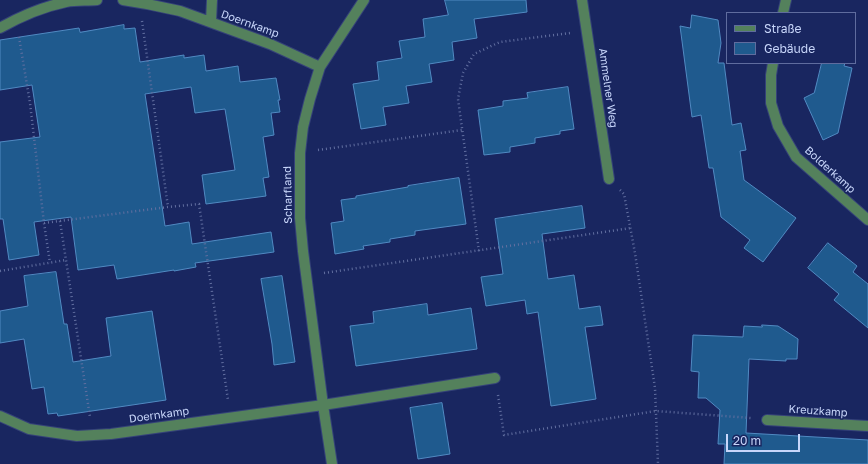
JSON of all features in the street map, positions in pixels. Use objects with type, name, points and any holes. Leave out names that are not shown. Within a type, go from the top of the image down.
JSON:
[{"type":"street","points":[[0,28],[16,19],[59,2],[97,0]]},
{"type":"street","name":"Doernkamp","points":[[123,0],[180,11],[270,44],[320,67]]},
{"type":"street","points":[[210,22],[212,0]]},
{"type":"street","name":"Scharfland","points":[[332,464],[306,276],[300,218],[300,153],[303,128],[320,67],[364,0]]},
{"type":"street","name":"Ammelner Weg","points":[[582,0],[609,179]]},
{"type":"street","points":[[783,12],[786,0]]},
{"type":"street","name":"Bolderkamp","points":[[773,64],[771,75],[771,103],[778,126],[796,157],[868,220]]},
{"type":"street","points":[[323,405],[495,378]]},
{"type":"street","name":"Doernkamp","points":[[0,416],[29,429],[77,436],[111,434],[323,405]]},
{"type":"street","name":"Kreuzkamp","points":[[768,420],[868,426]]},
{"type":"path","points":[[139,2],[168,207]]},
{"type":"path","points":[[16,19],[30,103],[50,263]]},
{"type":"path","points":[[479,250],[458,99],[463,73],[474,54],[500,42],[587,30]]},
{"type":"path","points":[[300,153],[462,130]]},
{"type":"path","points":[[609,179],[624,194],[631,228],[655,388],[658,464]]},
{"type":"path","points":[[44,223],[199,204],[231,417]]},
{"type":"path","points":[[60,221],[93,435]]},
{"type":"path","points":[[306,276],[631,228]]},
{"type":"path","points":[[0,271],[66,260]]},
{"type":"path","points":[[495,378],[504,435],[656,411],[768,420]]},
{"type":"building","points":[[445,0],[526,0],[527,12],[474,19],[477,38],[452,42],[454,60],[429,64],[432,82],[406,86],[409,103],[383,107],[386,125],[361,129],[353,84],[379,80],[377,62],[402,58],[399,41],[425,37],[423,19],[448,15]]},
{"type":"building","points":[[692,15],[718,20],[721,43],[718,63],[724,63],[732,125],[741,123],[746,150],[740,151],[744,180],[796,218],[763,262],[744,248],[750,240],[721,217],[713,168],[709,168],[701,115],[692,117],[680,26],[690,28]]},
{"type":"building","points":[[124,25],[124,29],[135,28],[140,62],[184,55],[184,58],[204,55],[206,71],[238,66],[240,82],[276,78],[280,100],[278,100],[280,112],[271,113],[274,135],[263,137],[269,177],[263,178],[266,196],[206,204],[202,175],[235,170],[225,109],[195,113],[191,87],[145,94],[165,226],[189,222],[192,244],[271,232],[274,252],[195,263],[196,267],[117,279],[114,265],[78,270],[71,217],[34,222],[39,255],[9,260],[3,219],[0,219],[0,142],[40,137],[32,85],[0,90],[0,40],[79,28],[80,32]]},
{"type":"building","points":[[822,64],[845,64],[844,66],[852,68],[838,133],[823,140],[804,98],[814,93]]},
{"type":"building","points":[[568,87],[574,129],[560,131],[560,134],[535,138],[535,143],[510,147],[510,152],[484,155],[478,110],[503,106],[503,101],[528,98],[527,93]]},
{"type":"building","points":[[459,178],[466,224],[415,231],[415,235],[390,239],[390,242],[363,246],[364,249],[335,254],[331,223],[344,221],[341,200],[408,186]]},
{"type":"building","points":[[582,206],[585,228],[542,234],[548,279],[574,275],[579,309],[600,306],[603,325],[585,327],[596,399],[551,406],[538,312],[527,314],[525,300],[486,306],[481,277],[503,274],[495,219]]},
{"type":"building","points":[[828,243],[857,266],[853,272],[868,284],[868,328],[834,300],[839,294],[808,268]]},
{"type":"building","points":[[56,272],[64,324],[67,324],[73,362],[111,356],[106,318],[152,311],[166,400],[58,416],[57,413],[48,414],[44,387],[32,389],[24,339],[0,343],[0,311],[28,306],[24,276]]},
{"type":"building","points":[[282,276],[295,362],[274,365],[261,279]]},
{"type":"building","points":[[427,304],[428,315],[471,308],[477,349],[356,366],[350,326],[374,323],[373,312]]},
{"type":"building","points":[[762,325],[778,326],[798,339],[797,359],[786,359],[786,361],[749,359],[746,433],[868,440],[868,464],[724,464],[725,444],[718,444],[720,410],[706,398],[698,398],[699,372],[691,371],[693,335],[743,337],[744,326],[762,327]]},
{"type":"building","points":[[442,403],[450,454],[418,459],[410,408]]}]
